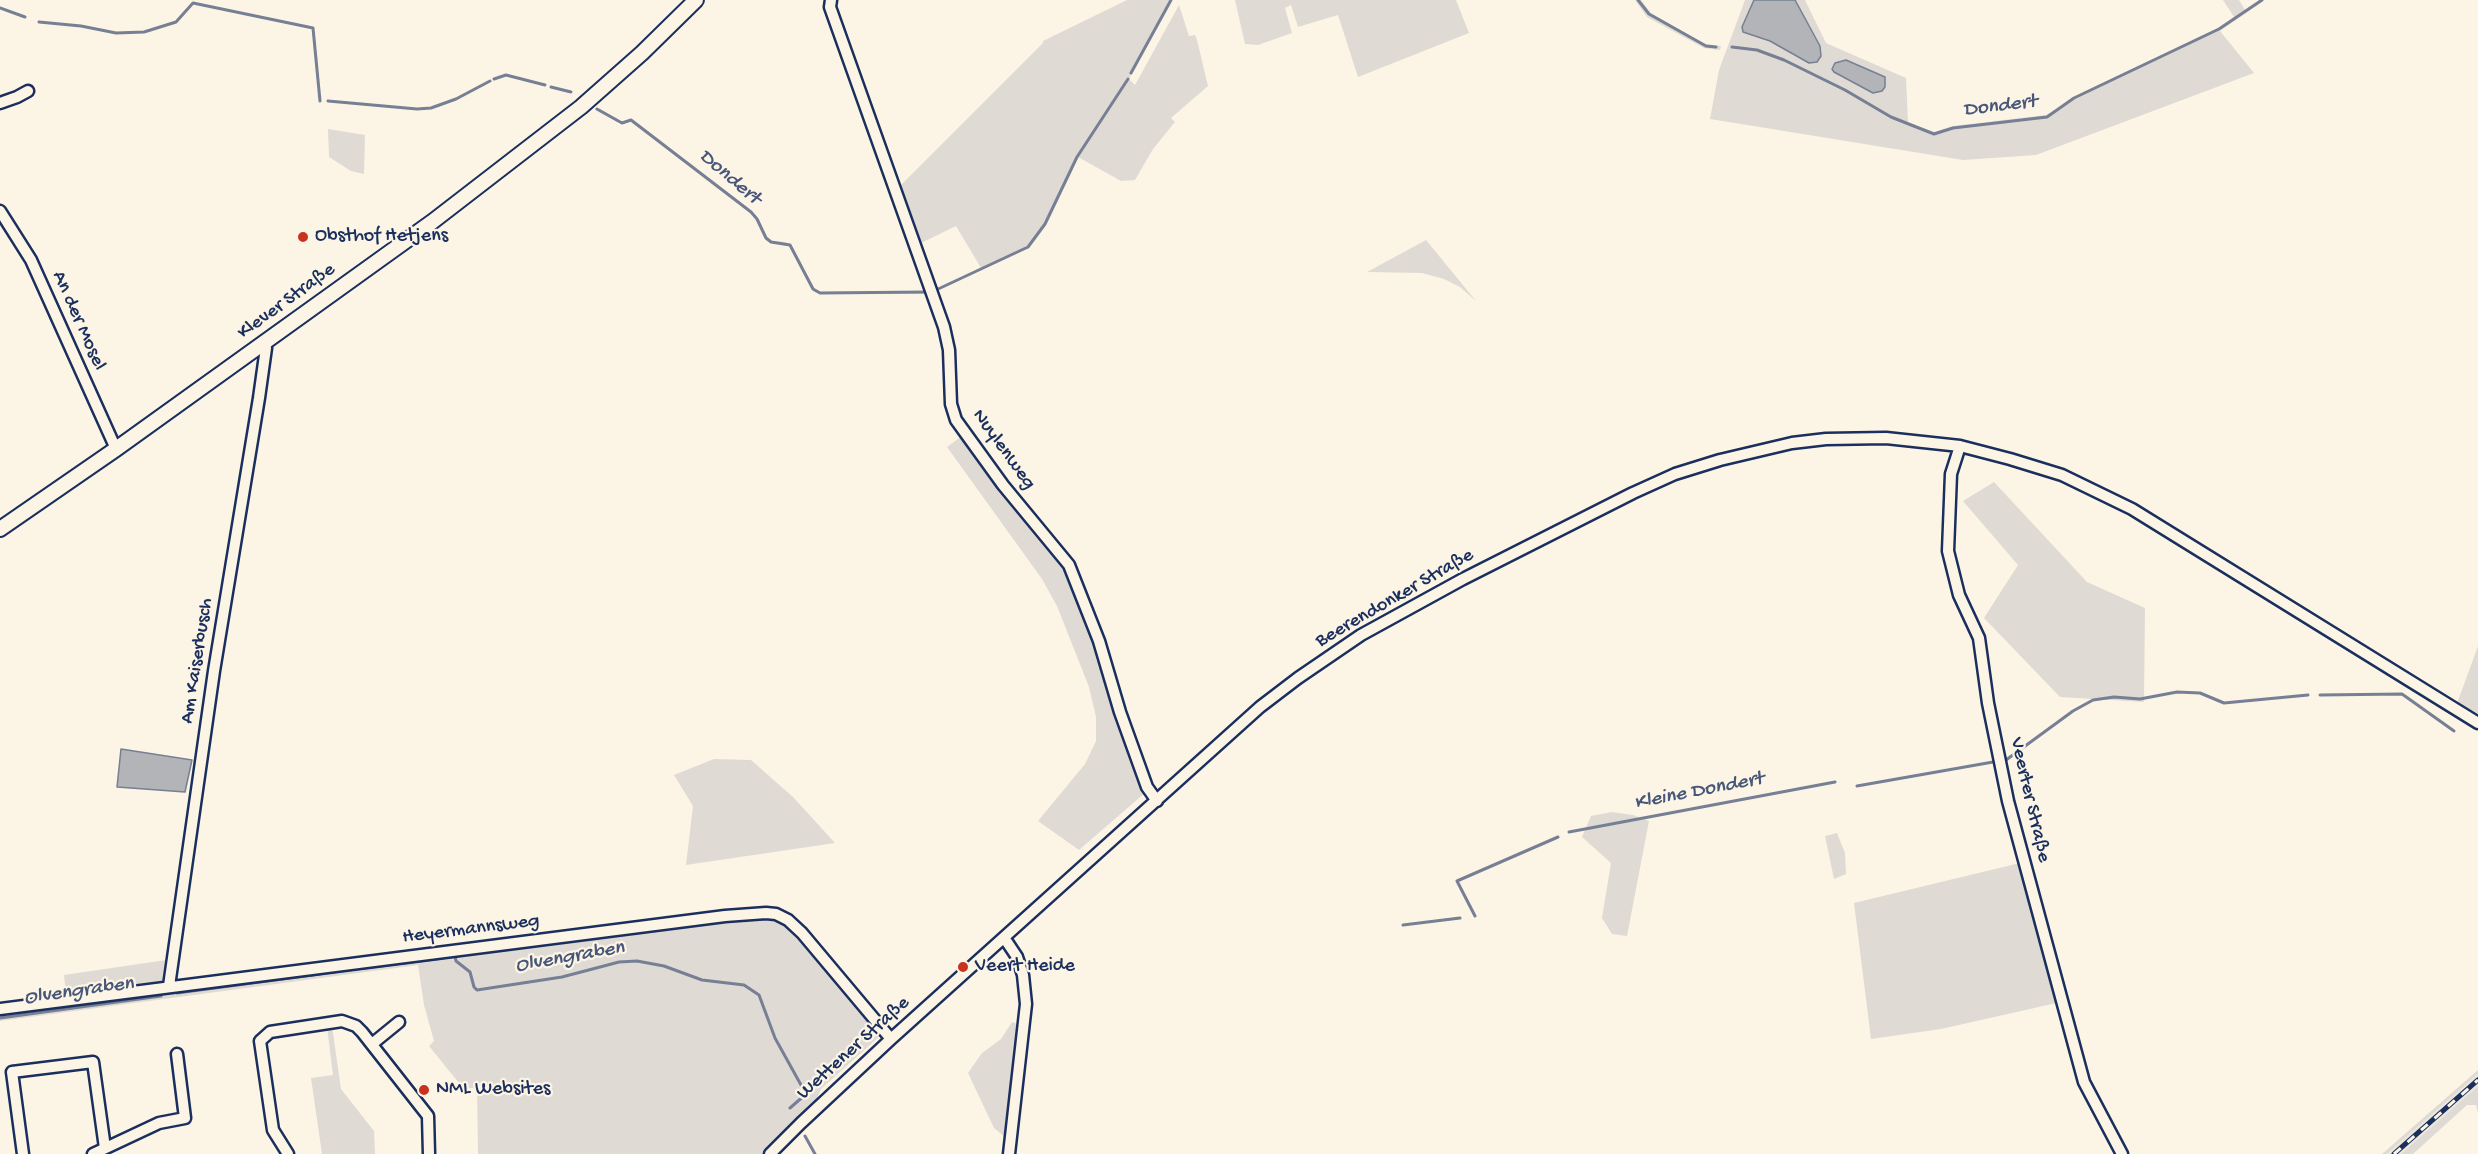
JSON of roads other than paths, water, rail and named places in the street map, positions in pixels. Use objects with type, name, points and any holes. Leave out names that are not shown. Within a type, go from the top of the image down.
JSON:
[{"type":"main road","name":"Klever Straße","points":[[0,530],[432,222],[581,107],[642,53],[696,0]]},
{"type":"street","name":"Nuylenweg","points":[[831,0],[830,7],[944,327],[949,350],[950,395],[956,420],[1003,485],[1069,565],[1099,641],[1138,764],[1147,787],[1157,801]]},
{"type":"street","points":[[0,103],[17,98],[28,91]]},
{"type":"street","name":"An der Mosel","points":[[0,211],[31,260],[116,449]]},
{"type":"street","name":"Am Kaiserbusch","points":[[169,986],[214,671],[261,388],[266,348],[264,343]]},
{"type":"street","name":"Beerendonker Straße","points":[[964,974],[1260,708],[1340,648],[1385,621],[1625,497],[1675,474],[1720,459],[1826,439],[1886,438],[1960,446]]},
{"type":"street","points":[[1960,446],[2062,475],[2132,509],[2478,723]]},
{"type":"street","name":"Veerter Straße","points":[[1960,446],[1951,474],[1948,551],[1959,595],[1979,638],[2008,801],[2084,1082],[2122,1154]]},
{"type":"street","name":"Heyermannsweg","points":[[0,1009],[714,917],[765,913],[776,914],[788,920],[802,933],[891,1039]]},
{"type":"street","points":[[1005,939],[1017,957],[1023,975],[1026,1004],[1009,1154]]},
{"type":"street","name":"Wettener Straße","points":[[770,1154],[891,1039],[964,974]]},
{"type":"street","points":[[288,1154],[273,1130],[260,1041],[270,1032],[342,1021],[356,1026],[428,1116],[429,1154]]},
{"type":"street","points":[[372,1044],[399,1022]]},
{"type":"street","points":[[93,1154],[159,1123],[185,1118],[177,1054]]},
{"type":"street","points":[[23,1154],[12,1072],[93,1062],[105,1148]]},
{"type":"waterway","name":"Dondert","points":[[1131,73],[1171,0]]},
{"type":"waterway","name":"Dondert","points":[[1638,0],[1649,14],[1706,46],[1716,47]]},
{"type":"waterway","name":"Dondert","points":[[1732,47],[1757,50],[1784,60],[1845,90],[1891,117],[1934,134],[1953,128],[2047,117],[2074,98],[2219,29],[2262,0]]},
{"type":"waterway","name":"Dondert","points":[[39,22],[81,26],[116,33],[144,32],[176,22],[193,3],[313,28],[320,101]]},
{"type":"waterway","name":"Dondert","points":[[0,8],[25,17]]},
{"type":"waterway","name":"Dondert","points":[[494,79],[506,75],[545,85]]},
{"type":"waterway","name":"Dondert","points":[[936,290],[1028,247],[1045,224],[1077,157],[1128,79]]},
{"type":"waterway","name":"Dondert","points":[[328,101],[417,109],[431,108],[456,99],[490,81]]},
{"type":"waterway","name":"Dondert","points":[[551,87],[571,92]]},
{"type":"waterway","name":"Dondert","points":[[597,109],[622,123],[631,120],[751,212],[766,238],[771,242],[790,245],[813,289],[820,293],[927,292]]},
{"type":"waterway","name":"Kleine Dondert","points":[[2006,760],[2073,711],[2093,700],[2114,697],[2140,699],[2177,692],[2200,693],[2224,703],[2308,695]]},
{"type":"waterway","name":"Kleine Dondert","points":[[2320,695],[2402,694],[2454,731]]},
{"type":"waterway","name":"Kleine Dondert","points":[[1857,786],[1993,762]]},
{"type":"waterway","name":"Kleine Dondert","points":[[1569,832],[1835,782]]},
{"type":"waterway","name":"Kleine Dondert","points":[[1475,916],[1457,881],[1558,837]]},
{"type":"waterway","name":"Kleine Dondert","points":[[1403,925],[1460,918]]},
{"type":"waterway","name":"Olvengraben","points":[[449,957],[455,956],[456,961],[470,972],[477,990],[562,977],[619,962],[637,961],[664,966],[702,980],[744,985],[759,995],[775,1038],[806,1094],[790,1108]]},
{"type":"waterway","name":"Olvengraben","points":[[325,973],[443,958]]},
{"type":"waterway","name":"Olvengraben","points":[[177,993],[320,974]]},
{"type":"waterway","name":"Olvengraben","points":[[0,1018],[161,996]]},
{"type":"waterway","name":"Olvengraben","points":[[805,1136],[815,1154]]},
{"type":"railway","points":[[2394,1154],[2478,1080]]},
{"type":"place","name":"Obsthof Hetjens","points":[[303,237]]},
{"type":"place","name":"Veert Heide","points":[[963,967]]},
{"type":"place","name":"NML Websites","points":[[424,1090]]}]
